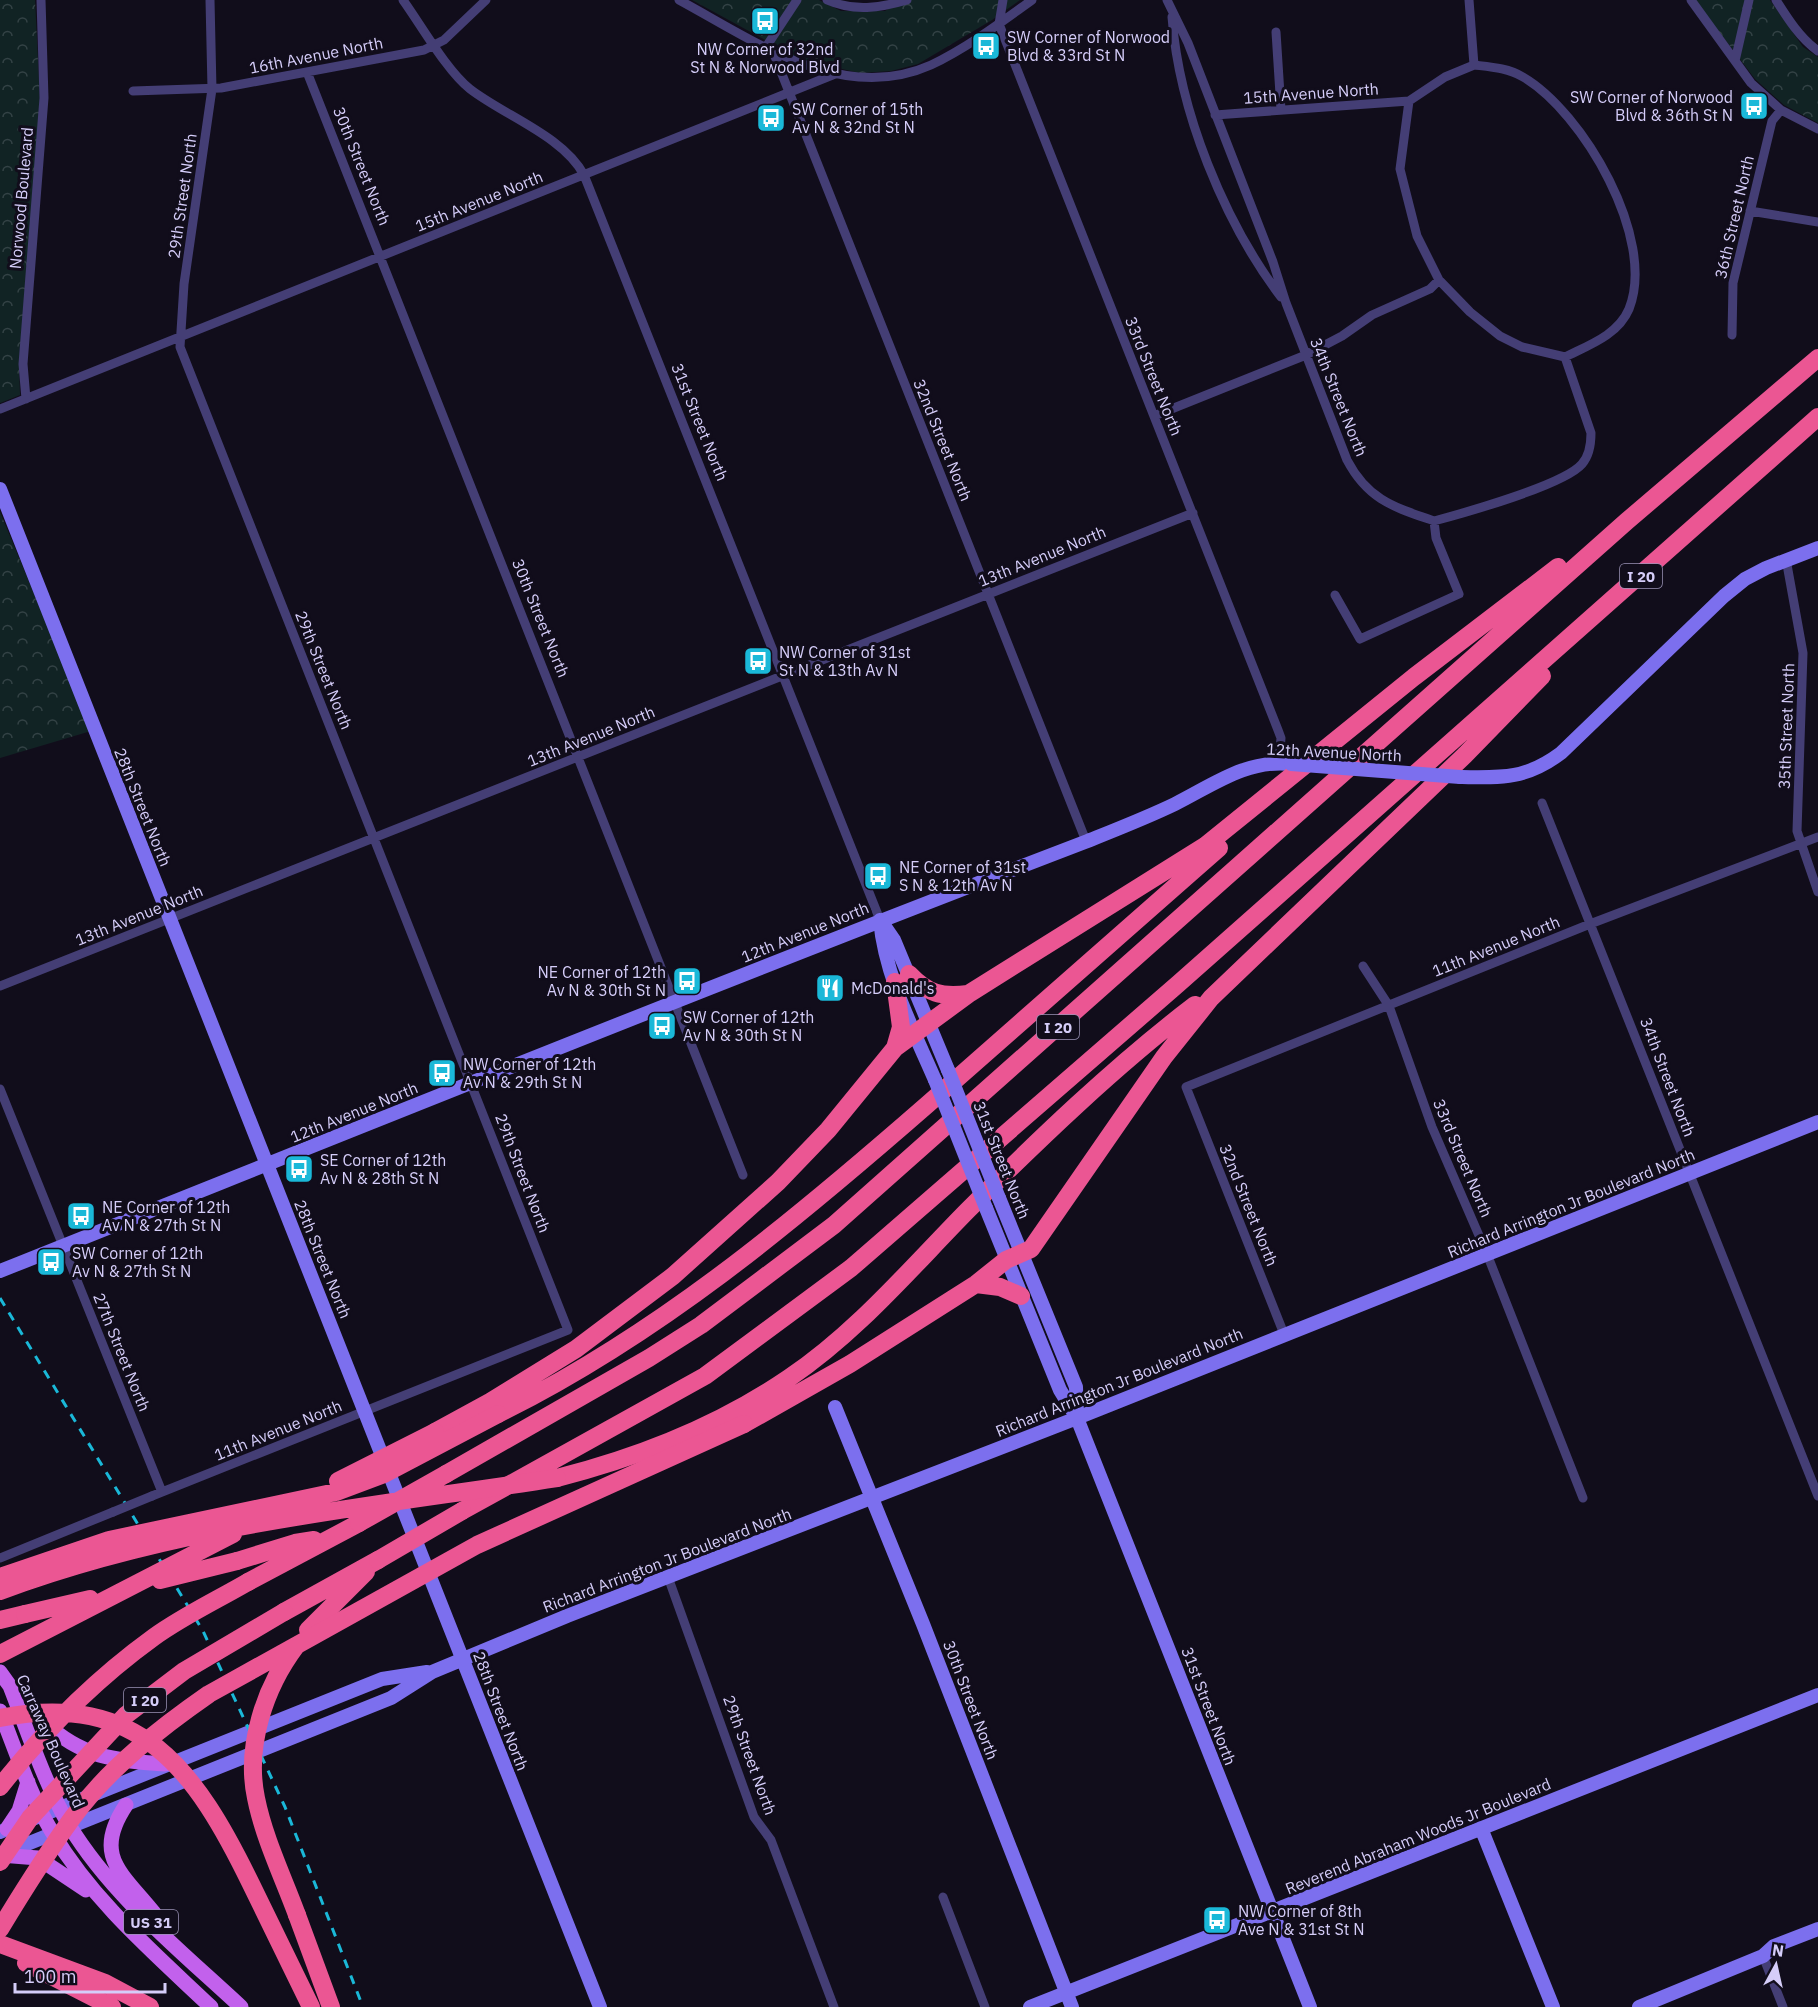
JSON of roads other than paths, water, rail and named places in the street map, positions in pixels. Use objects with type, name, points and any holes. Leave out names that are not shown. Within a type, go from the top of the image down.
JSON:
[{"type":"highway","name":"I 20","points":[[0,1786],[25,1755],[96,1683],[154,1637],[649,1358],[701,1325],[834,1225],[1627,520],[1818,358]]},
{"type":"highway","name":"I 20","points":[[0,1862],[30,1818],[126,1715],[184,1671],[284,1611],[705,1376],[850,1268],[1178,984],[1818,417]]},
{"type":"highway","points":[[0,1654],[271,1513],[380,1461],[490,1402],[542,1371],[619,1319],[673,1276],[778,1182],[895,1048],[969,993],[1205,846],[1563,562],[1627,520]]},
{"type":"highway","points":[[0,1929],[74,1816],[102,1783],[174,1719],[209,1694],[477,1545],[744,1424],[816,1385],[976,1284],[1006,1260],[1032,1250],[1190,1022],[1233,977],[1465,755],[1651,567]]},
{"type":"highway","points":[[0,1577],[109,1540],[336,1492],[384,1474],[542,1393],[630,1339],[681,1305],[793,1221],[1399,690]]},
{"type":"highway","points":[[0,1591],[84,1561],[196,1535],[305,1515],[557,1478],[604,1466],[659,1447],[714,1422],[790,1378],[850,1329],[1006,1173],[1137,1052],[1233,977]]},
{"type":"highway","points":[[895,1048],[901,1027],[902,978],[933,994],[951,996],[969,993]]},
{"type":"highway","points":[[976,1284],[1000,1287],[1021,1296]]},
{"type":"highway","points":[[0,1620],[237,1561],[295,1543],[330,1538]]},
{"type":"highway","points":[[331,2007],[266,1834],[256,1797],[253,1766],[257,1730],[268,1695],[284,1662],[308,1630],[378,1560]]},
{"type":"highway","points":[[0,1718],[43,1712],[82,1713],[124,1727],[168,1756],[186,1773],[217,1818],[311,2007]]},
{"type":"highway","points":[[0,1944],[105,1983],[150,2007]]},
{"type":"highway","points":[[0,1950],[112,2007]]},
{"type":"main road","name":"Carraway Boulevard","points":[[0,1672],[10,1686],[59,1806],[71,1827],[114,1883],[241,2007]]},
{"type":"main road","points":[[10,1686],[49,1726],[85,1750],[121,1761],[165,1764]]},
{"type":"main road","name":"Carraway Boulevard","points":[[0,1711],[42,1814],[78,1873],[102,1902],[211,2007]]},
{"type":"main road","points":[[3,1830],[19,1811],[28,1782]]},
{"type":"main road","points":[[126,1805],[110,1835],[113,1858],[189,1958]]},
{"type":"main road","points":[[0,1855],[38,1858],[102,1902]]},
{"type":"main road","points":[[195,1992],[201,2007]]},
{"type":"street","name":"Norwood Boulevard","points":[[26,399],[23,364],[44,98],[41,0]]},
{"type":"street","name":"29th Street North","points":[[210,0],[212,89],[184,284],[181,349],[568,1330]]},
{"type":"street","name":"31st Street North","points":[[403,0],[469,88],[558,146],[577,161],[584,175],[880,920],[882,946],[902,978],[922,1028],[935,1080],[1006,1260],[1060,1390],[1077,1418],[1310,2007]]},
{"type":"street","name":"16th Avenue North","points":[[133,91],[212,89],[424,50],[444,40],[486,0]]},
{"type":"street","points":[[680,0],[800,65],[855,77],[905,73],[948,56],[1032,0]]},
{"type":"street","points":[[769,48],[797,0]]},
{"type":"street","points":[[827,0],[838,5],[869,8],[884,7],[907,0]]},
{"type":"street","points":[[999,24],[1003,0]]},
{"type":"street","name":"34th Street North","points":[[1167,0],[1188,43],[1347,460],[1357,479],[1388,505],[1434,521]]},
{"type":"street","points":[[1469,0],[1474,65]]},
{"type":"street","points":[[1691,0],[1751,83],[1781,110],[1818,129]]},
{"type":"street","points":[[1735,61],[1749,0]]},
{"type":"street","points":[[1776,0],[1808,44],[1818,51]]},
{"type":"street","name":"34th Street North","points":[[1172,11],[1174,43],[1182,78],[1206,154],[1240,233],[1268,279],[1286,303]]},
{"type":"street","name":"33rd Street North","points":[[999,24],[1278,730],[1285,763]]},
{"type":"street","points":[[1276,32],[1281,110]]},
{"type":"street","name":"32nd Street North","points":[[769,48],[1086,841]]},
{"type":"street","points":[[1474,65],[1502,68],[1523,77],[1554,101],[1577,127],[1610,181],[1629,235],[1636,277],[1629,310],[1611,333],[1565,357],[1522,347],[1500,336],[1470,312],[1439,280],[1417,236],[1400,169],[1409,101],[1445,77],[1474,65]]},
{"type":"street","name":"30th Street North","points":[[307,72],[743,1175]]},
{"type":"street","name":"15th Avenue North","points":[[0,409],[835,74]]},
{"type":"street","name":"15th Avenue North","points":[[1215,116],[1409,101]]},
{"type":"street","name":"36th Street North","points":[[1732,335],[1733,283],[1772,121],[1781,110]]},
{"type":"street","points":[[1750,211],[1818,222]]},
{"type":"street","points":[[1154,416],[1306,355],[1342,336],[1372,315],[1430,289],[1439,280]]},
{"type":"street","points":[[1335,595],[1360,639],[1459,594],[1436,538],[1434,521],[1527,491],[1567,474],[1583,463],[1591,445],[1591,433],[1565,357]]},
{"type":"street","name":"28th Street North","points":[[0,489],[600,2007]]},
{"type":"street","name":"13th Avenue North","points":[[0,986],[1193,513]]},
{"type":"street","name":"12th Avenue North","points":[[0,1271],[880,920],[1086,841],[1173,804],[1239,770],[1261,764],[1285,763],[1460,777],[1510,777],[1527,774],[1569,746],[1724,596],[1745,579],[1786,559],[1818,548]]},
{"type":"street","name":"35th Street North","points":[[1786,559],[1803,652],[1797,831],[1818,892]]},
{"type":"street","name":"34th Street North","points":[[1542,803],[1642,1048],[1818,1496]]},
{"type":"street","name":"11th Avenue North","points":[[1186,1088],[1590,924],[1818,837]]},
{"type":"street","name":"33rd Street North","points":[[1363,966],[1389,1006],[1432,1127],[1487,1254],[1583,1498]]},
{"type":"street","name":"31st Street North","points":[[922,1028],[948,1070],[1076,1387],[1077,1418]]},
{"type":"street","name":"32nd Street North","points":[[1186,1088],[1284,1334]]},
{"type":"street","name":"27th Street North","points":[[0,1089],[162,1492]]},
{"type":"street","name":"Richard Arrington Jr Boulevard North","points":[[0,1855],[391,1698],[432,1672],[463,1659],[870,1497],[1077,1418],[1818,1122]]},
{"type":"street","name":"11th Avenue North","points":[[0,1558],[568,1330]]},
{"type":"street","name":"30th Street North","points":[[835,1407],[932,1645],[1072,2007]]},
{"type":"street","name":"29th Street North","points":[[668,1577],[754,1818],[771,1840],[834,2007]]},
{"type":"street","name":"Richard Arrington Jr Boulevard North","points":[[3,1830],[382,1678],[432,1672]]},
{"type":"street","name":"Reverend Abraham Woods Jr Boulevard","points":[[1030,2007],[1818,1695]]},
{"type":"street","points":[[1481,1828],[1553,2007]]},
{"type":"street","points":[[943,1897],[985,2007]]},
{"type":"street","points":[[1639,2007],[1763,1956],[1774,1946],[1818,1929]]},
{"type":"street","points":[[1763,1956],[1784,2007]]},
{"type":"railway","points":[[0,1298],[203,1631],[285,1807],[363,2007]]},
{"type":"place","name":"NW Corner of 32nd St N & Norwood Blvd","points":[[765,21]]},
{"type":"place","name":"SW Corner of Norwood Blvd & 33rd St N","points":[[986,46]]},
{"type":"place","name":"SW Corner of Norwood Blvd & 36th St N","points":[[1754,106]]},
{"type":"place","name":"SW Corner of 15th Av N & 32nd St N","points":[[771,118]]},
{"type":"place","name":"NW Corner of 31st St N & 13th Av N","points":[[758,661]]},
{"type":"place","name":"NE Corner of 31st S N & 12th Av N","points":[[878,876]]},
{"type":"place","name":"NE Corner of 12th Av N & 30th St N","points":[[687,981]]},
{"type":"place","name":"McDonald's","points":[[830,988]]},
{"type":"place","name":"SW Corner of 12th Av N & 30th St N","points":[[662,1026]]},
{"type":"place","name":"NW Corner of 12th Av N & 29th St N","points":[[442,1073]]},
{"type":"place","name":"SE Corner of 12th Av N & 28th St N","points":[[299,1169]]},
{"type":"place","name":"NE Corner of 12th Av N & 27th St N","points":[[81,1216]]},
{"type":"place","name":"SW Corner of 12th Av N & 27th St N","points":[[51,1262]]},
{"type":"place","name":"NW Corner of 8th Ave N & 31st St N","points":[[1217,1920]]}]
